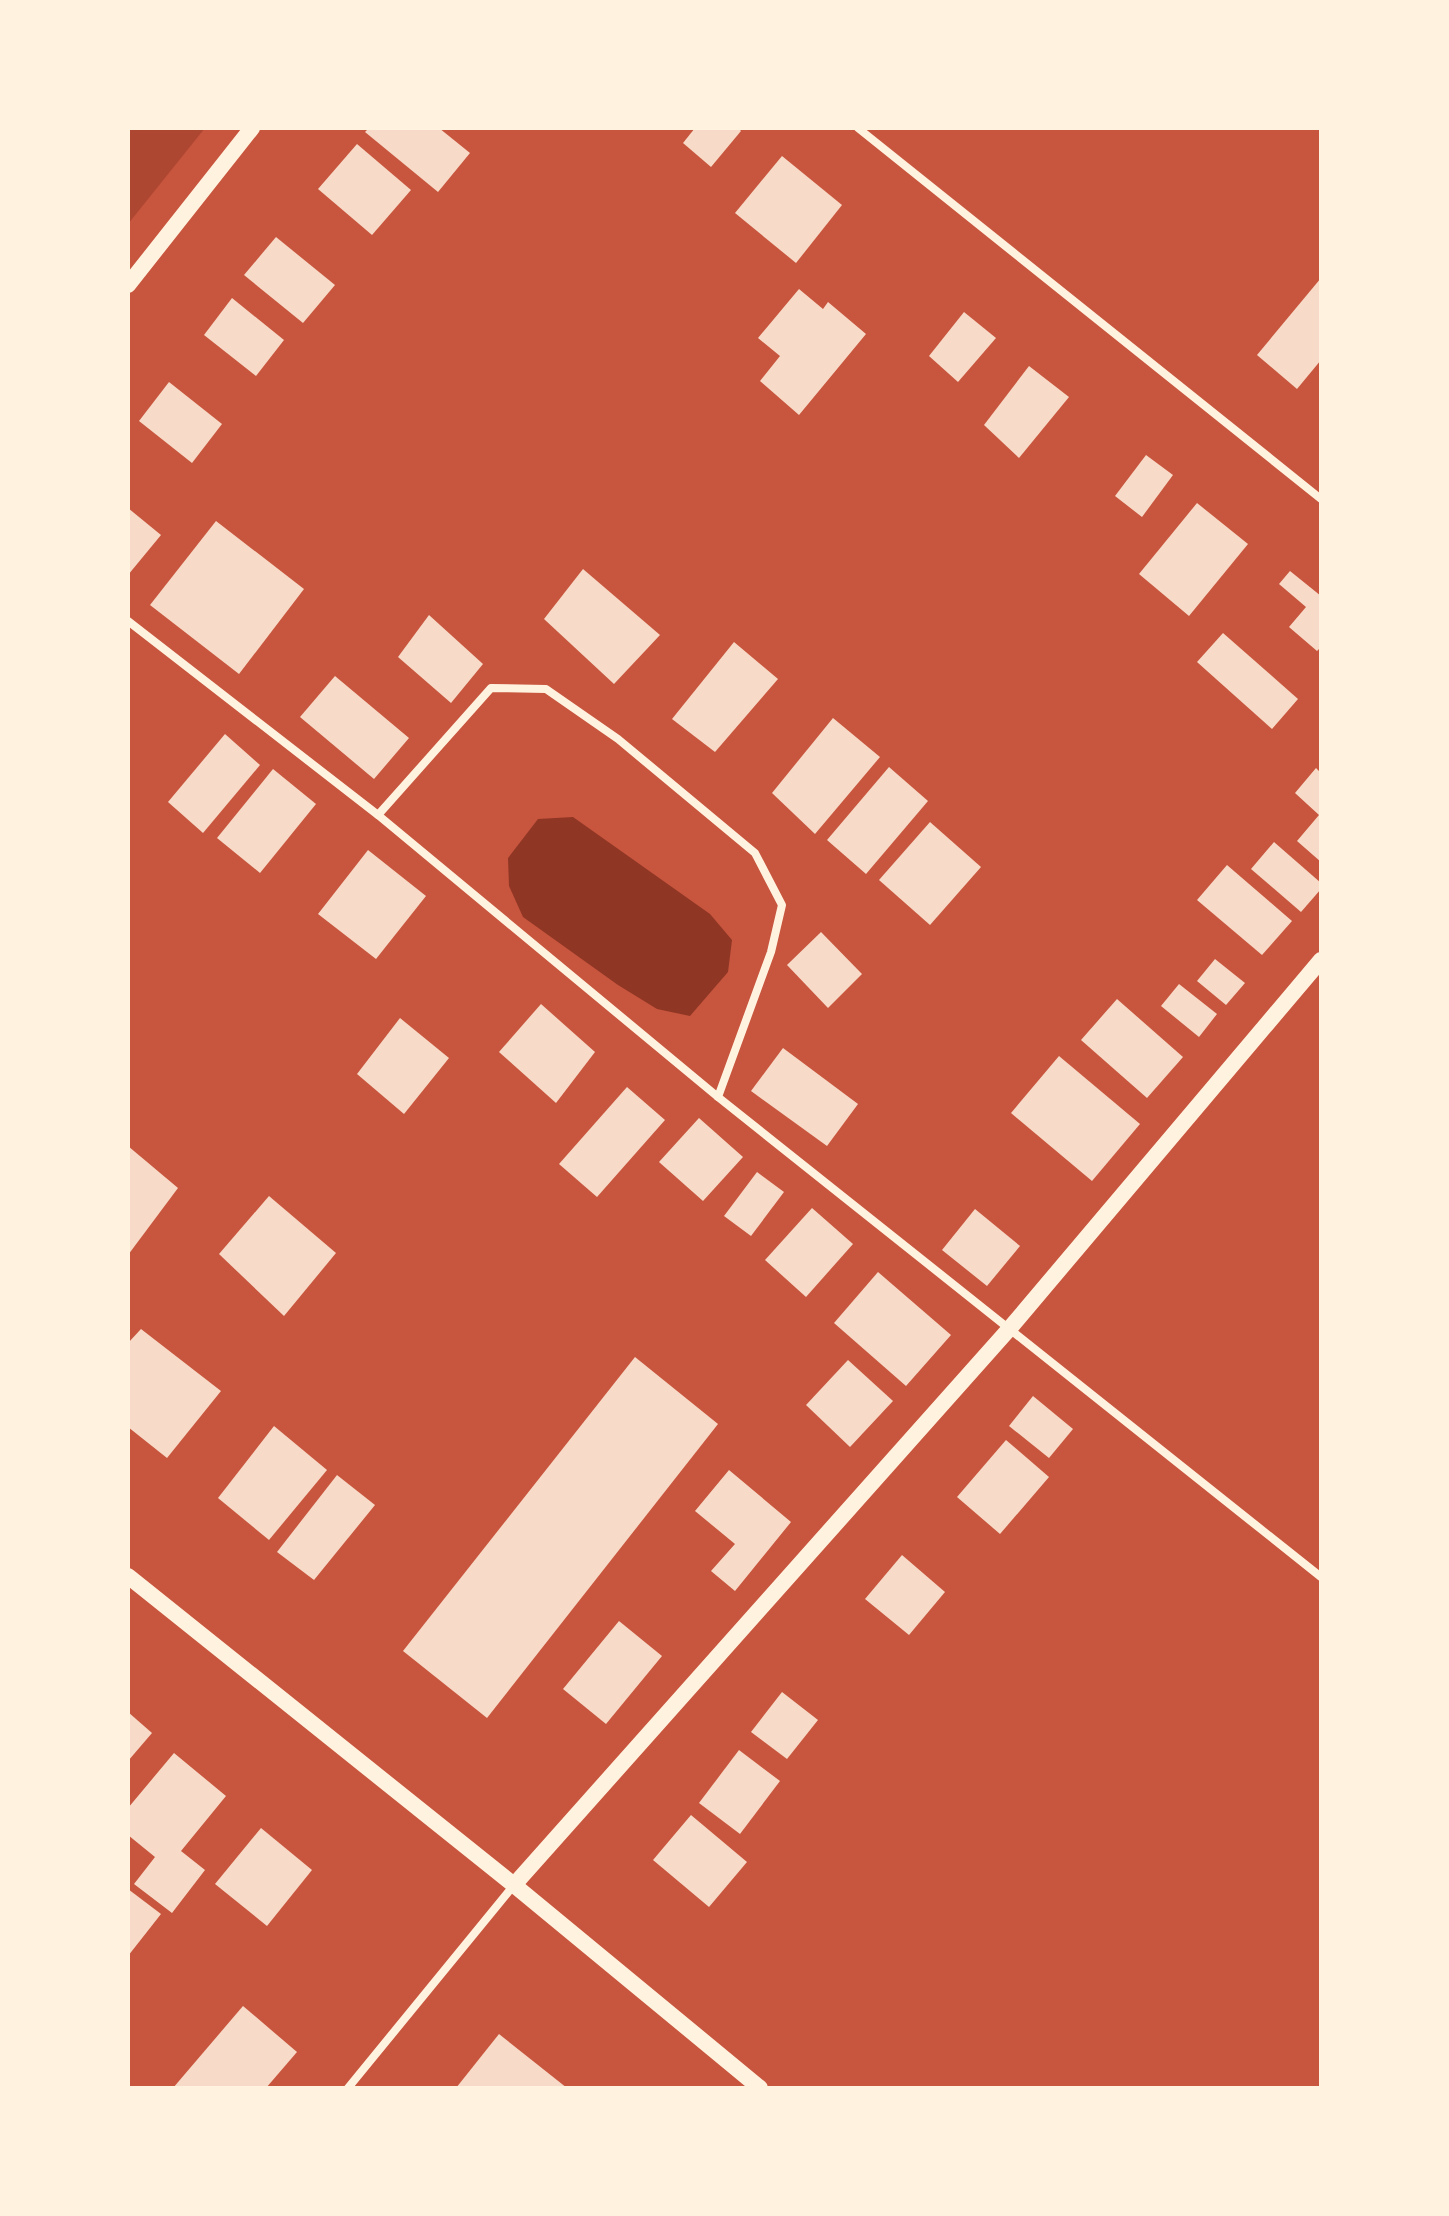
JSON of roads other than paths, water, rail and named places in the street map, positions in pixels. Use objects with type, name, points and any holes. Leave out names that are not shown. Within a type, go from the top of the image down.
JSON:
[{"type":"main road","points":[[128,285],[252,128]]},
{"type":"main road","points":[[514,1885],[1010,1328],[1321,960]]},
{"type":"main road","points":[[128,1576],[514,1885],[760,2088]]},
{"type":"street","points":[[858,128],[1321,499]]},
{"type":"street","points":[[128,621],[378,815],[718,1097],[1321,1577]]},
{"type":"street","points":[[378,815],[491,688],[546,689],[630,749],[755,853],[782,905],[771,952],[718,1097]]},
{"type":"street","points":[[348,2088],[514,1885]]}]
